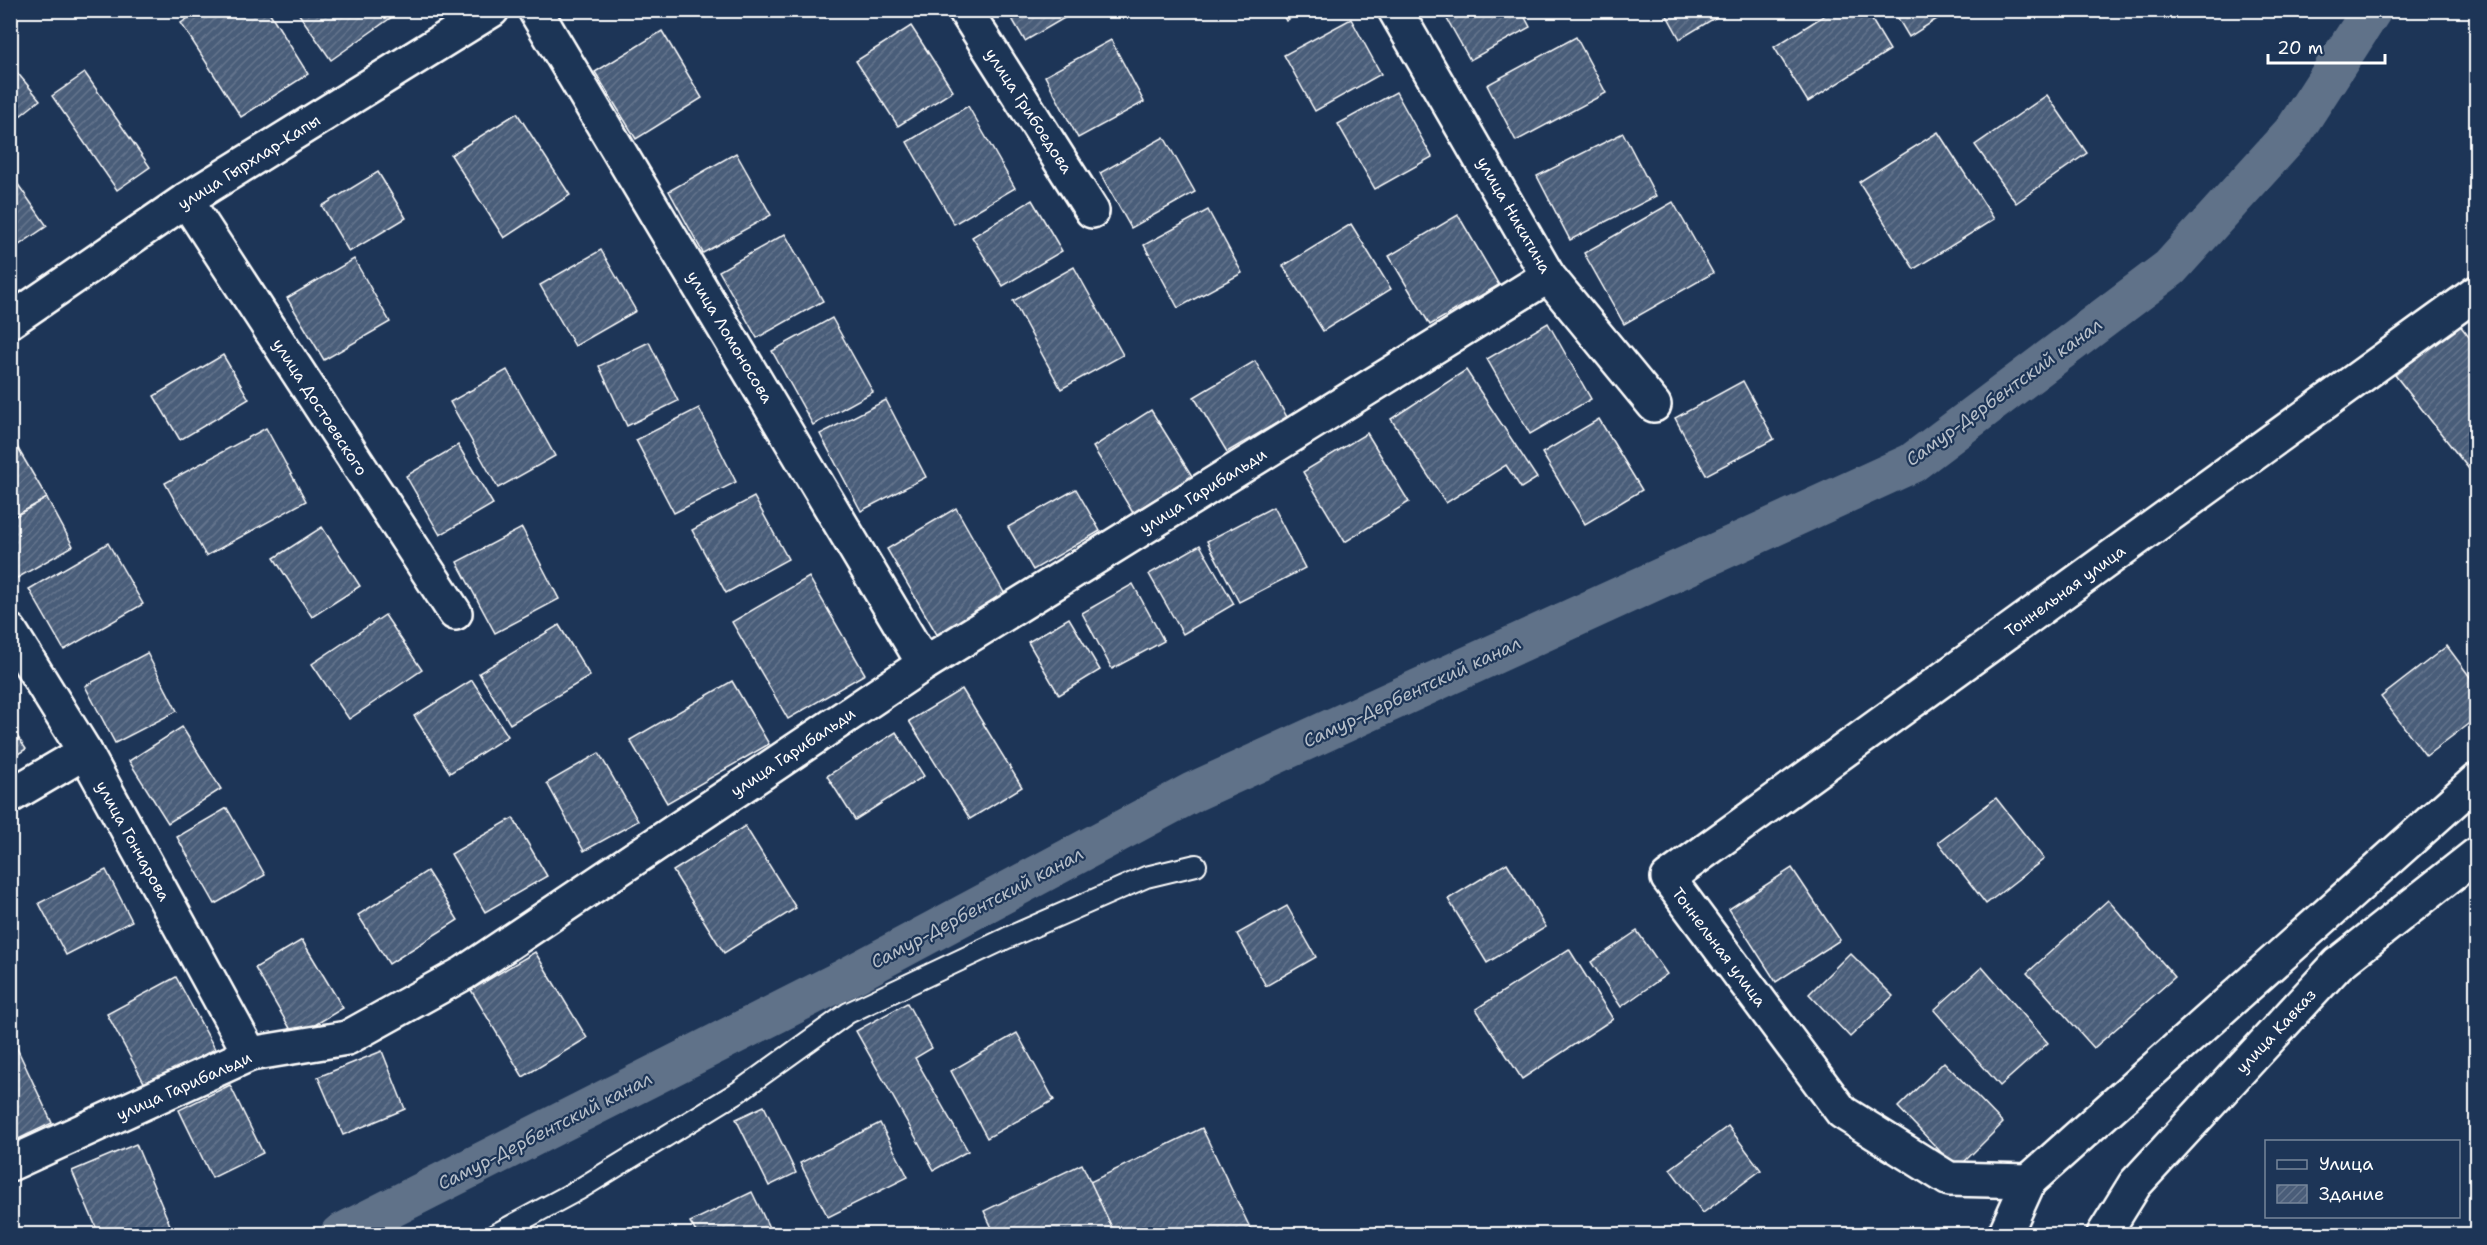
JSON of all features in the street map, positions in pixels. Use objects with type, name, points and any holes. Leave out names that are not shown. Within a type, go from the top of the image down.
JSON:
[{"type":"main road","name":"улица Гырхлар-Капы","points":[[10,321],[186,200],[492,10]]},
{"type":"main road","name":"улица Ломоносова","points":[[535,10],[924,664]]},
{"type":"main road","name":"улица Грибоедова","points":[[965,10],[1092,211]]},
{"type":"main road","name":"улица Никитина","points":[[1395,10],[1548,276],[1654,405]]},
{"type":"main road","name":"улица Достоевского","points":[[186,200],[455,613]]},
{"type":"main road","name":"улица Гарибальди","points":[[10,1164],[250,1054],[346,1038],[464,973],[924,664],[1548,276]]},
{"type":"main road","name":"Тоннельная улица","points":[[2029,1181],[1949,1179],[1842,1112],[1668,878],[2476,293]]},
{"type":"main road","name":"улица Гончарова","points":[[10,631],[85,752],[250,1054]]},
{"type":"main road","points":[[10,796],[85,752]]},
{"type":"main road","points":[[2005,1234],[2029,1181],[2476,781]]},
{"type":"main road","name":"улица Кавказ","points":[[2104,1234],[2135,1184],[2338,964],[2476,855]]},
{"type":"lane","points":[[496,1234],[578,1190],[738,1092],[848,1014],[1007,938],[1146,876],[1196,865]]},
{"type":"building","points":[[200,10],[268,10],[308,74],[241,117],[181,23]]},
{"type":"building","points":[[296,10],[398,10],[399,12],[331,60]]},
{"type":"building","points":[[821,10],[838,10],[826,18]]},
{"type":"building","points":[[1007,10],[1078,10],[1025,41]]},
{"type":"building","points":[[1280,10],[1303,10],[1286,21]]},
{"type":"building","points":[[1442,10],[1521,10],[1530,27],[1470,60]]},
{"type":"building","points":[[1664,10],[1728,10],[1680,39]]},
{"type":"building","points":[[1833,10],[1866,10],[1890,50],[1808,102],[1774,47]]},
{"type":"building","points":[[1893,10],[1951,10],[1909,37]]},
{"type":"building","points":[[1351,19],[1381,74],[1315,111],[1284,55]]},
{"type":"building","points":[[911,26],[953,91],[898,126],[856,61]]},
{"type":"building","points":[[662,31],[702,98],[636,139],[595,72]]},
{"type":"building","points":[[1576,37],[1606,93],[1516,141],[1487,85]]},
{"type":"building","points":[[1111,40],[1144,102],[1078,138],[1045,76]]},
{"type":"building","points":[[10,64],[40,100],[10,124]]},
{"type":"building","points":[[85,73],[150,167],[117,190],[52,96]]},
{"type":"building","points":[[1396,92],[1432,157],[1375,189],[1338,124]]},
{"type":"building","points":[[2047,95],[2087,153],[2016,203],[1975,145]]},
{"type":"building","points":[[968,106],[1015,188],[954,224],[907,142]]},
{"type":"building","points":[[517,113],[570,195],[504,238],[451,155]]},
{"type":"building","points":[[1938,132],[1994,219],[1914,269],[1859,182]]},
{"type":"building","points":[[1623,133],[1656,196],[1570,240],[1537,176]]},
{"type":"building","points":[[1164,137],[1195,192],[1131,228],[1100,173]]},
{"type":"building","points":[[736,153],[771,215],[703,253],[669,191]]},
{"type":"building","points":[[378,172],[406,218],[349,252],[322,206]]},
{"type":"building","points":[[10,173],[47,226],[10,251]]},
{"type":"building","points":[[1032,200],[1062,251],[1003,286],[972,237]]},
{"type":"building","points":[[1673,202],[1713,273],[1624,324],[1584,253]]},
{"type":"building","points":[[1208,210],[1242,273],[1178,308],[1144,245]]},
{"type":"building","points":[[1458,215],[1499,285],[1430,325],[1389,256]]},
{"type":"building","points":[[1351,224],[1391,289],[1323,331],[1283,266]]},
{"type":"building","points":[[785,234],[823,301],[757,338],[719,271]]},
{"type":"building","points":[[601,250],[636,311],[575,346],[540,285]]},
{"type":"building","points":[[354,259],[390,322],[324,360],[287,298]]},
{"type":"building","points":[[1074,267],[1123,355],[1061,389],[1013,301]]},
{"type":"building","points":[[832,318],[873,392],[813,425],[772,351]]},
{"type":"building","points":[[1548,323],[1591,399],[1530,434],[1487,359]]},
{"type":"building","points":[[2459,324],[2476,346],[2476,462],[2469,469],[2395,375]]},
{"type":"building","points":[[649,342],[678,401],[627,426],[599,366]]},
{"type":"building","points":[[223,355],[249,399],[180,440],[154,396]]},
{"type":"building","points":[[1255,361],[1287,417],[1227,452],[1194,397]]},
{"type":"building","points":[[507,370],[555,456],[498,488],[450,402]]},
{"type":"building","points":[[1466,370],[1537,478],[1521,488],[1506,465],[1446,503],[1391,419]]},
{"type":"building","points":[[1743,381],[1774,439],[1706,475],[1675,418]]},
{"type":"building","points":[[886,400],[926,477],[861,511],[820,434]]},
{"type":"building","points":[[699,408],[736,482],[674,513],[636,440]]},
{"type":"building","points":[[1151,410],[1192,476],[1133,513],[1093,447]]},
{"type":"building","points":[[1599,419],[1642,490],[1585,524],[1542,453]]},
{"type":"building","points":[[266,428],[306,501],[206,556],[165,483]]},
{"type":"building","points":[[1367,433],[1409,502],[1345,542],[1303,472]]},
{"type":"building","points":[[458,445],[493,504],[440,535],[406,476]]},
{"type":"building","points":[[17,447],[47,498],[10,519],[10,451]]},
{"type":"building","points":[[1076,489],[1100,531],[1033,570],[1008,527]]},
{"type":"building","points":[[754,497],[788,559],[726,593],[692,530]]},
{"type":"building","points":[[47,498],[73,546],[12,581],[10,578],[10,519]]},
{"type":"building","points":[[1273,507],[1305,568],[1239,602],[1207,541]]},
{"type":"building","points":[[956,508],[1007,598],[939,638],[887,549]]},
{"type":"building","points":[[322,527],[360,586],[312,617],[274,558]]},
{"type":"building","points":[[522,528],[559,599],[495,633],[457,562]]},
{"type":"building","points":[[108,543],[143,604],[64,650],[29,589]]},
{"type":"building","points":[[1200,545],[1234,604],[1183,634],[1149,574]]},
{"type":"building","points":[[809,577],[865,674],[788,719],[732,622]]},
{"type":"building","points":[[1133,584],[1164,641],[1112,669],[1082,613]]},
{"type":"building","points":[[385,615],[422,670],[349,719],[312,664]]},
{"type":"building","points":[[1069,618],[1100,670],[1059,695],[1028,642]]},
{"type":"building","points":[[559,625],[590,676],[510,724],[479,673]]},
{"type":"building","points":[[2447,646],[2476,685],[2476,718],[2426,756],[2381,697]]},
{"type":"building","points":[[147,653],[177,711],[115,743],[85,686]]},
{"type":"building","points":[[472,680],[508,736],[450,773],[414,716]]},
{"type":"building","points":[[732,681],[769,744],[667,803],[630,740]]},
{"type":"building","points":[[962,689],[1022,787],[970,819],[909,721]]},
{"type":"building","points":[[10,726],[26,749],[10,759]]},
{"type":"building","points":[[182,727],[221,789],[168,823],[129,761]]},
{"type":"building","points":[[896,732],[924,776],[855,820],[827,776]]},
{"type":"building","points":[[599,753],[638,821],[584,851],[547,783]]},
{"type":"building","points":[[1996,798],[2044,859],[1986,904],[1938,842]]},
{"type":"building","points":[[227,808],[265,875],[215,904],[177,837]]},
{"type":"building","points":[[513,818],[547,876],[485,912],[451,854]]},
{"type":"building","points":[[745,826],[796,908],[724,953],[673,871]]},
{"type":"building","points":[[1507,863],[1546,927],[1487,963],[1448,899]]},
{"type":"building","points":[[1792,868],[1840,940],[1776,982],[1729,909]]},
{"type":"building","points":[[106,870],[132,921],[66,955],[39,903]]},
{"type":"building","points":[[427,871],[458,920],[389,964],[358,915]]},
{"type":"building","points":[[2108,900],[2175,977],[2094,1048],[2027,973]]},
{"type":"building","points":[[1287,906],[1316,957],[1266,986],[1237,934]]},
{"type":"building","points":[[1637,931],[1667,974],[1621,1007],[1591,962]]},
{"type":"building","points":[[302,940],[343,1008],[295,1037],[255,968]]},
{"type":"building","points":[[1569,949],[1613,1019],[1522,1079],[1476,1009]]},
{"type":"building","points":[[535,952],[587,1038],[523,1077],[471,990]]},
{"type":"building","points":[[1850,953],[1893,996],[1850,1037],[1809,994]]},
{"type":"building","points":[[1982,967],[2048,1043],[2000,1086],[1934,1010]]},
{"type":"building","points":[[176,977],[215,1049],[146,1086],[107,1014]]},
{"type":"building","points":[[907,1003],[932,1048],[915,1058],[968,1151],[934,1170],[856,1031]]},
{"type":"building","points":[[1017,1033],[1054,1100],[987,1138],[951,1071]]},
{"type":"building","points":[[15,1044],[52,1123],[10,1143],[10,1046]]},
{"type":"building","points":[[382,1051],[405,1109],[343,1135],[318,1077]]},
{"type":"building","points":[[1944,1062],[2003,1123],[1957,1169],[1898,1107]]},
{"type":"building","points":[[230,1085],[263,1153],[212,1178],[179,1110]]},
{"type":"building","points":[[764,1106],[796,1173],[769,1186],[736,1119]]},
{"type":"building","points":[[880,1123],[908,1177],[828,1217],[800,1163]]},
{"type":"building","points":[[1728,1126],[1761,1170],[1703,1213],[1670,1169]]},
{"type":"building","points":[[1202,1128],[1253,1234],[1115,1234],[1090,1182]]},
{"type":"building","points":[[136,1144],[170,1225],[147,1234],[99,1234],[72,1171]]},
{"type":"building","points":[[1082,1164],[1115,1234],[995,1234],[984,1211]]},
{"type":"building","points":[[752,1192],[772,1234],[697,1234],[690,1222]]},
{"type":"building","points":[[993,1229],[995,1234],[981,1234]]},
{"type":"waterway","name":"Самур-Дербентский канал","points":[[340,1234],[846,978],[1193,792],[1912,463],[2170,268],[2294,131],[2372,10]]}]
